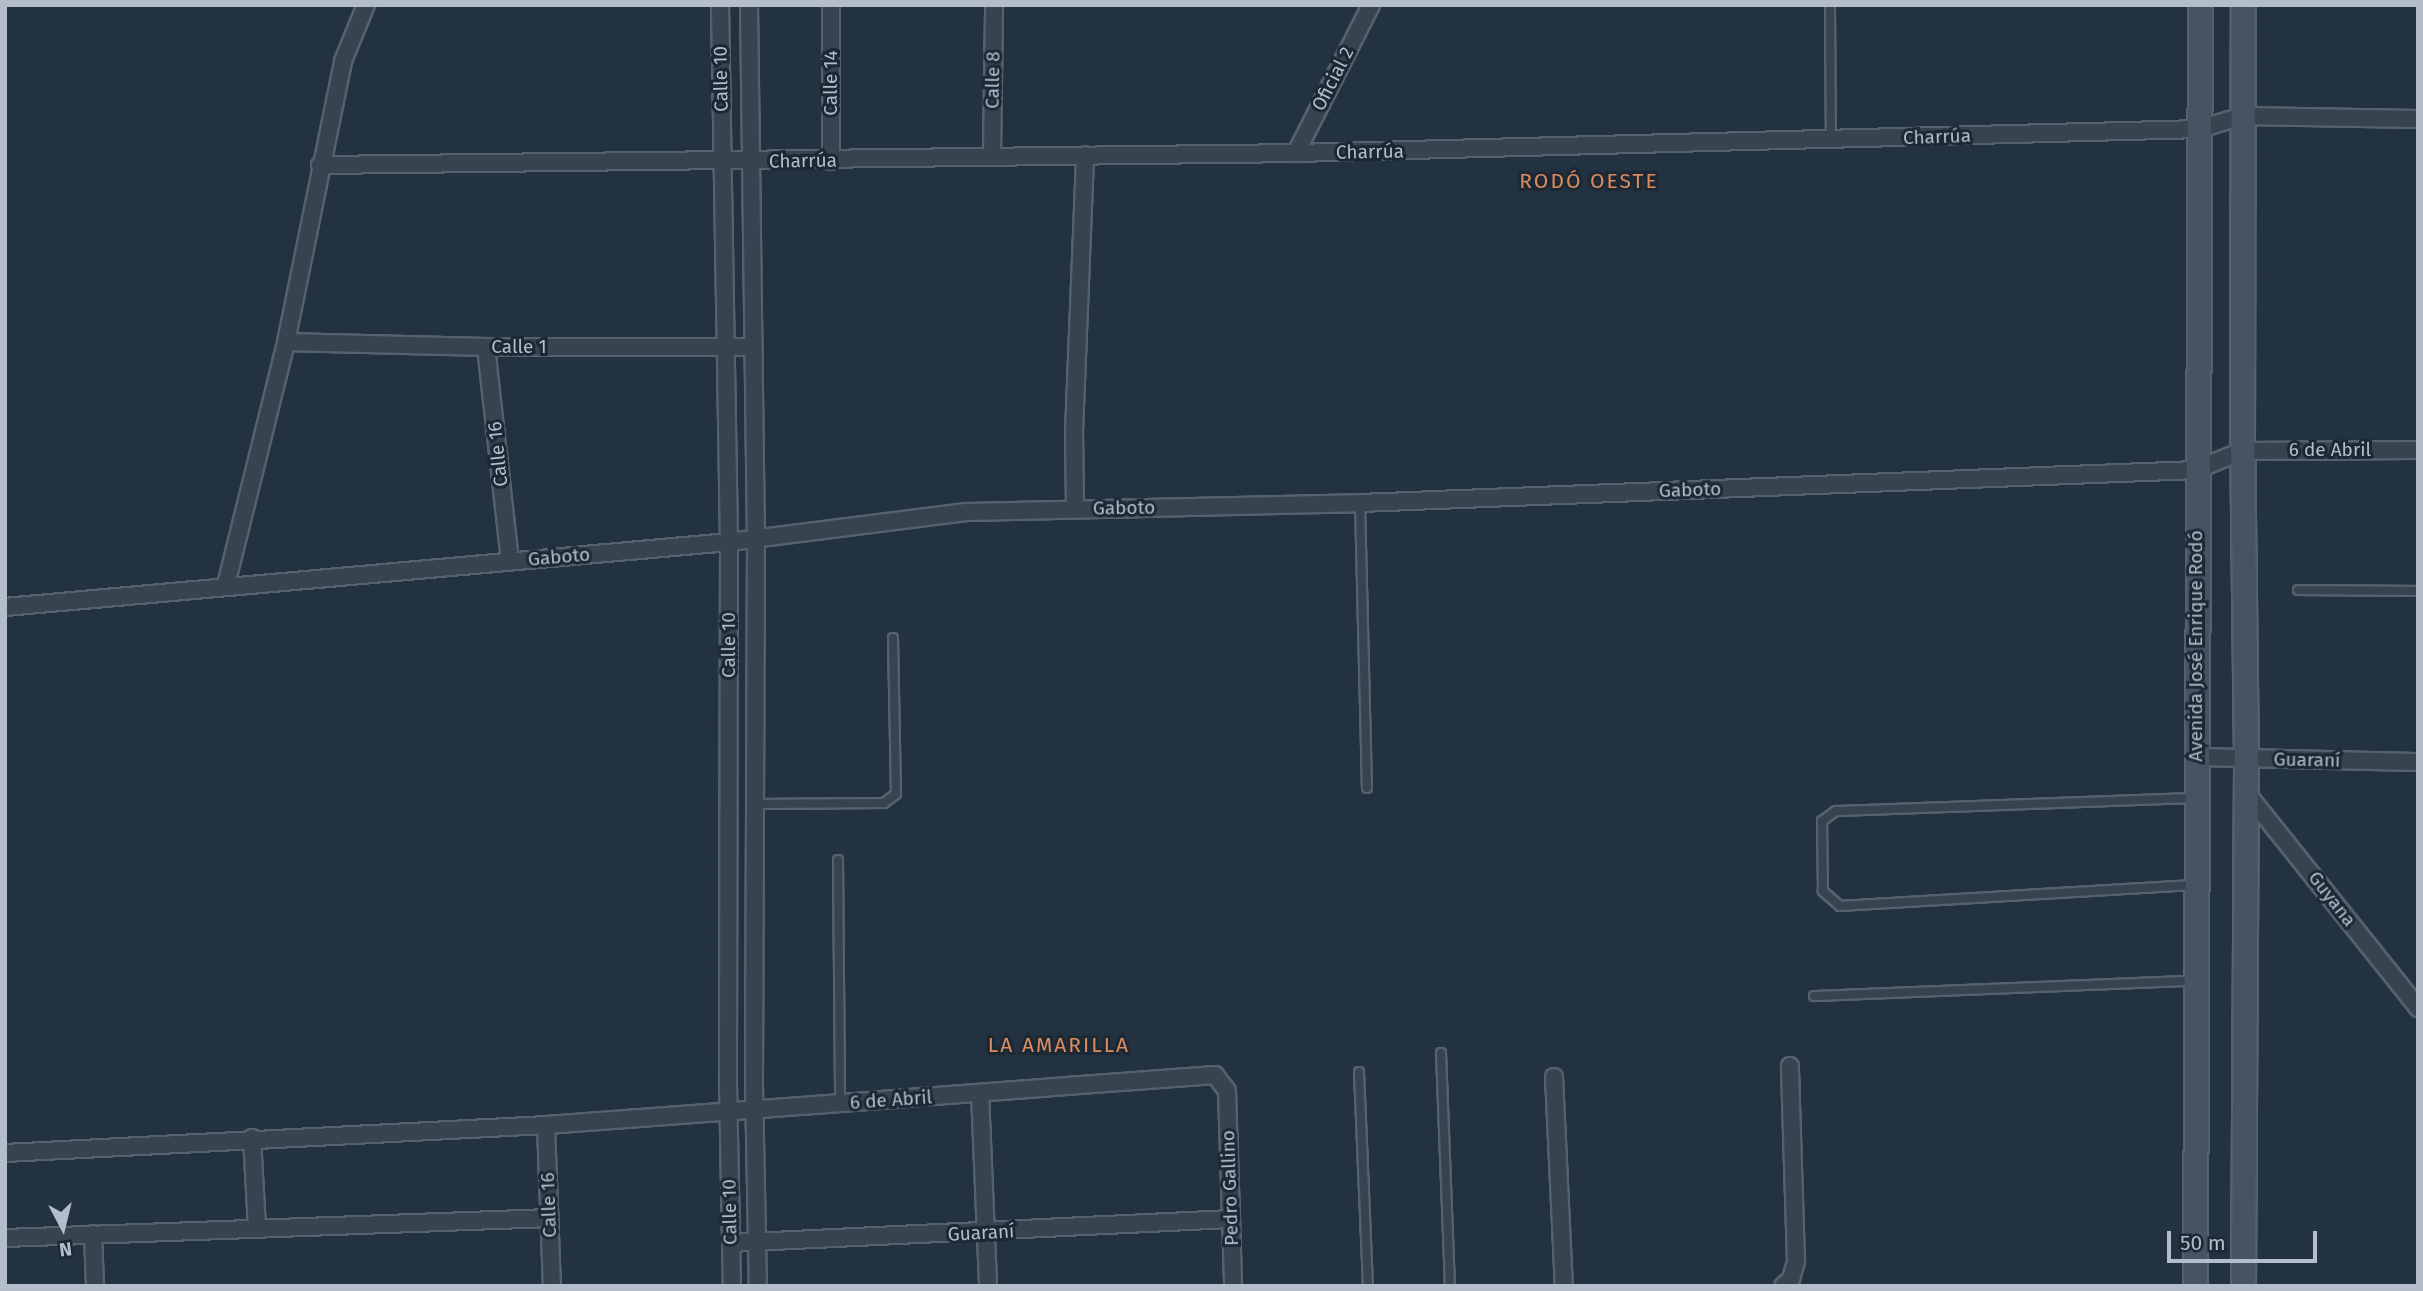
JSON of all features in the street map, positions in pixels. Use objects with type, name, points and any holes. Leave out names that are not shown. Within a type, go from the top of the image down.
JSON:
[{"type":"street","points":[[226,585],[286,342],[343,61],[366,5]]},
{"type":"street","name":"Calle 10","points":[[720,5],[729,542],[729,1112],[732,1286]]},
{"type":"street","name":"Calle 10","points":[[749,5],[756,537],[755,1110],[758,1286]]},
{"type":"street","name":"Calle 14","points":[[831,5],[831,161]]},
{"type":"street","name":"Calle 8","points":[[992,155],[994,5]]},
{"type":"street","name":"Oficial 2","points":[[1296,153],[1371,5]]},
{"type":"street","name":"Avenida José Enrique Rodó","points":[[2195,1286],[2196,470],[2200,5]]},
{"type":"street","points":[[2243,5],[2242,451],[2246,759],[2243,1286]]},
{"type":"street","name":"Charrúa","points":[[320,165],[750,162],[992,155],[1296,153],[1831,141],[2199,129],[2243,116],[2418,120]]},
{"type":"street","points":[[1075,509],[1074,432],[1085,155]]},
{"type":"street","name":"Calle 1","points":[[286,342],[486,347],[753,347]]},
{"type":"street","name":"Calle 16","points":[[486,347],[510,561]]},
{"type":"street","name":"6 de Abril","points":[[2242,451],[2418,450]]},
{"type":"street","name":"Gaboto","points":[[5,607],[226,585],[729,542],[966,512],[1360,503],[2196,470],[2242,451]]},
{"type":"street","name":"Guaraní","points":[[2197,757],[2418,762]]},
{"type":"street","name":"Guyana","points":[[2245,791],[2418,1008]]},
{"type":"street","points":[[1783,1286],[1790,1279],[1796,1261],[1790,1066]]},
{"type":"street","name":"6 de Abril","points":[[5,1153],[252,1138],[546,1125],[980,1093],[1187,1074],[1215,1075],[1227,1091]]},
{"type":"street","points":[[1554,1077],[1564,1286]]},
{"type":"street","name":"Pedro Gallino","points":[[1227,1091],[1233,1286]]},
{"type":"street","points":[[980,1093],[988,1286]]},
{"type":"street","name":"Calle 16","points":[[546,1125],[552,1286]]},
{"type":"street","points":[[252,1138],[257,1228]]},
{"type":"street","points":[[5,1238],[550,1218]]},
{"type":"street","name":"Guaraní","points":[[731,1242],[987,1233],[1231,1219]]},
{"type":"street","points":[[93,1234],[95,1286]]},
{"type":"lane","points":[[1830,5],[1831,141]]},
{"type":"lane","points":[[1360,503],[1367,788]]},
{"type":"lane","points":[[2298,590],[2418,591]]},
{"type":"lane","points":[[756,804],[884,803],[896,794],[893,638]]},
{"type":"lane","points":[[2195,798],[1836,811],[1822,821],[1822,835],[1823,891],[1840,906],[2196,885]]},
{"type":"lane","points":[[838,860],[840,1104]]},
{"type":"lane","points":[[1814,996],[2197,981]]},
{"type":"lane","points":[[1441,1053],[1450,1286]]},
{"type":"lane","points":[[1359,1072],[1368,1286]]},
{"type":"district","name":"RODÓ OESTE","points":[[1589,181]]},
{"type":"district","name":"LA AMARILLA","points":[[1059,1045]]}]
